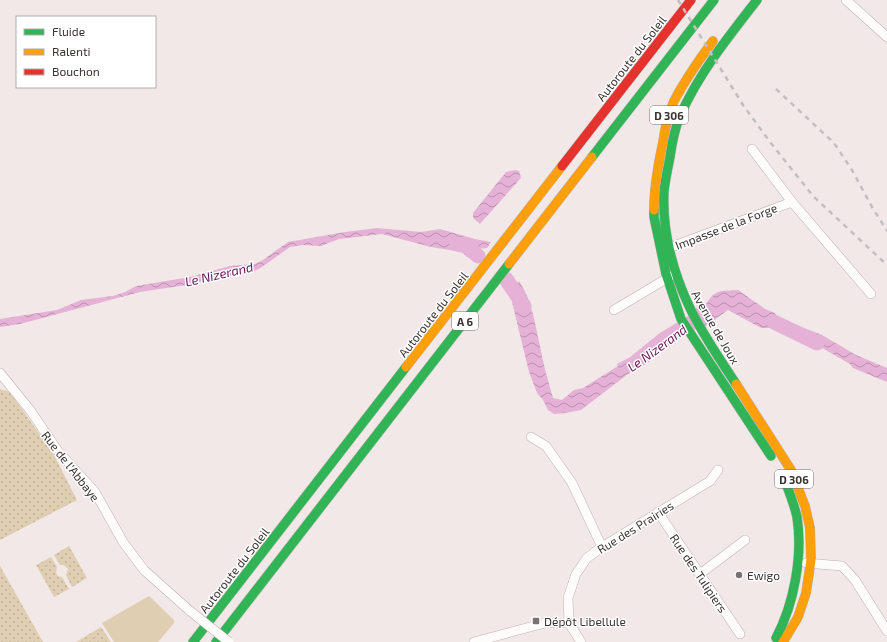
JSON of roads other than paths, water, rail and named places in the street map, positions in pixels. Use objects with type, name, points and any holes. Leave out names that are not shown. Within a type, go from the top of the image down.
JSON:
[{"type":"main road","name":"Autoroute du Soleil","points":[[193,642],[691,0]]},
{"type":"main road","name":"A 6","points":[[216,642],[714,0]]},
{"type":"main road","name":"Avenue de Joux","points":[[746,0],[698,61],[674,101],[667,120],[657,170],[654,194],[654,217],[667,278],[681,319],[780,470],[790,492],[797,519],[798,563],[794,588],[786,615],[774,642]]},
{"type":"main road","name":"Avenue de Joux","points":[[757,0],[715,54],[697,83],[680,118],[664,193],[664,214],[676,274],[684,296],[704,333],[791,470],[810,528],[810,563],[806,592],[800,613],[783,642]]},
{"type":"street","points":[[846,0],[887,38]]},
{"type":"street","name":"Impasse de la Forge","points":[[752,149],[792,202],[870,294]]},
{"type":"street","name":"Impasse de la Forge","points":[[661,251],[792,202]]},
{"type":"street","points":[[614,310],[676,274]]},
{"type":"street","name":"Rue de l'Abbaye","points":[[1,376],[30,410],[58,451],[95,492],[123,542],[144,570],[167,592],[229,642]]},
{"type":"street","points":[[530,436],[546,446],[572,483],[602,547]]},
{"type":"street","name":"Rue des Prairies","points":[[581,642],[569,623],[568,598],[576,574],[587,558],[602,547],[710,481],[718,470]]},
{"type":"street","name":"Rue des Tulipiers","points":[[658,512],[740,634]]},
{"type":"street","points":[[700,574],[745,540]]},
{"type":"street","points":[[798,563],[842,566],[855,580],[887,631]]},
{"type":"street","points":[[474,642],[545,623],[569,623]]},
{"type":"water","points":[[515,170],[519,171],[521,178],[480,224],[473,218],[473,213],[506,172]]},
{"type":"water","points":[[377,228],[421,232],[440,229],[491,242],[487,248],[477,249],[473,256],[467,257],[462,252],[431,247],[382,234],[339,239],[321,246],[302,245],[290,247],[259,269],[242,275],[219,277],[193,284],[140,292],[20,324],[0,327],[0,319],[57,310],[81,300],[113,296],[136,286],[190,277],[230,266],[255,264],[288,242]]},
{"type":"water","points":[[519,281],[527,296],[532,312],[553,398],[562,400],[574,390],[583,388],[618,366],[617,364],[651,346],[657,355],[649,362],[628,374],[581,410],[554,414],[548,410],[543,400],[537,393],[529,372],[512,302],[513,289]]},
{"type":"water","points":[[727,290],[738,290],[765,309],[775,313],[777,318],[822,335],[856,355],[887,368],[887,382],[853,368],[850,364],[794,332],[778,328],[761,328],[728,310],[703,328],[693,315],[698,305],[706,304],[716,293]]},
{"type":"waterway","name":"Le Nizerand","points":[[457,244],[466,246],[478,256]]},
{"type":"waterway","name":"Le Nizerand","points":[[506,279],[524,306]]},
{"type":"waterway","name":"Le Nizerand","points":[[637,361],[663,340],[696,320]]},
{"type":"waterway","name":"Le Nizerand","points":[[774,322],[817,343]]},
{"type":"railway","points":[[678,0],[743,105],[770,142],[813,196],[887,265]]},
{"type":"railway","points":[[776,89],[834,143],[852,170],[887,231]]},
{"type":"place","name":"Ewigo","points":[[739,575]]},
{"type":"place","name":"Dépôt Libellule","points":[[536,621]]}]
